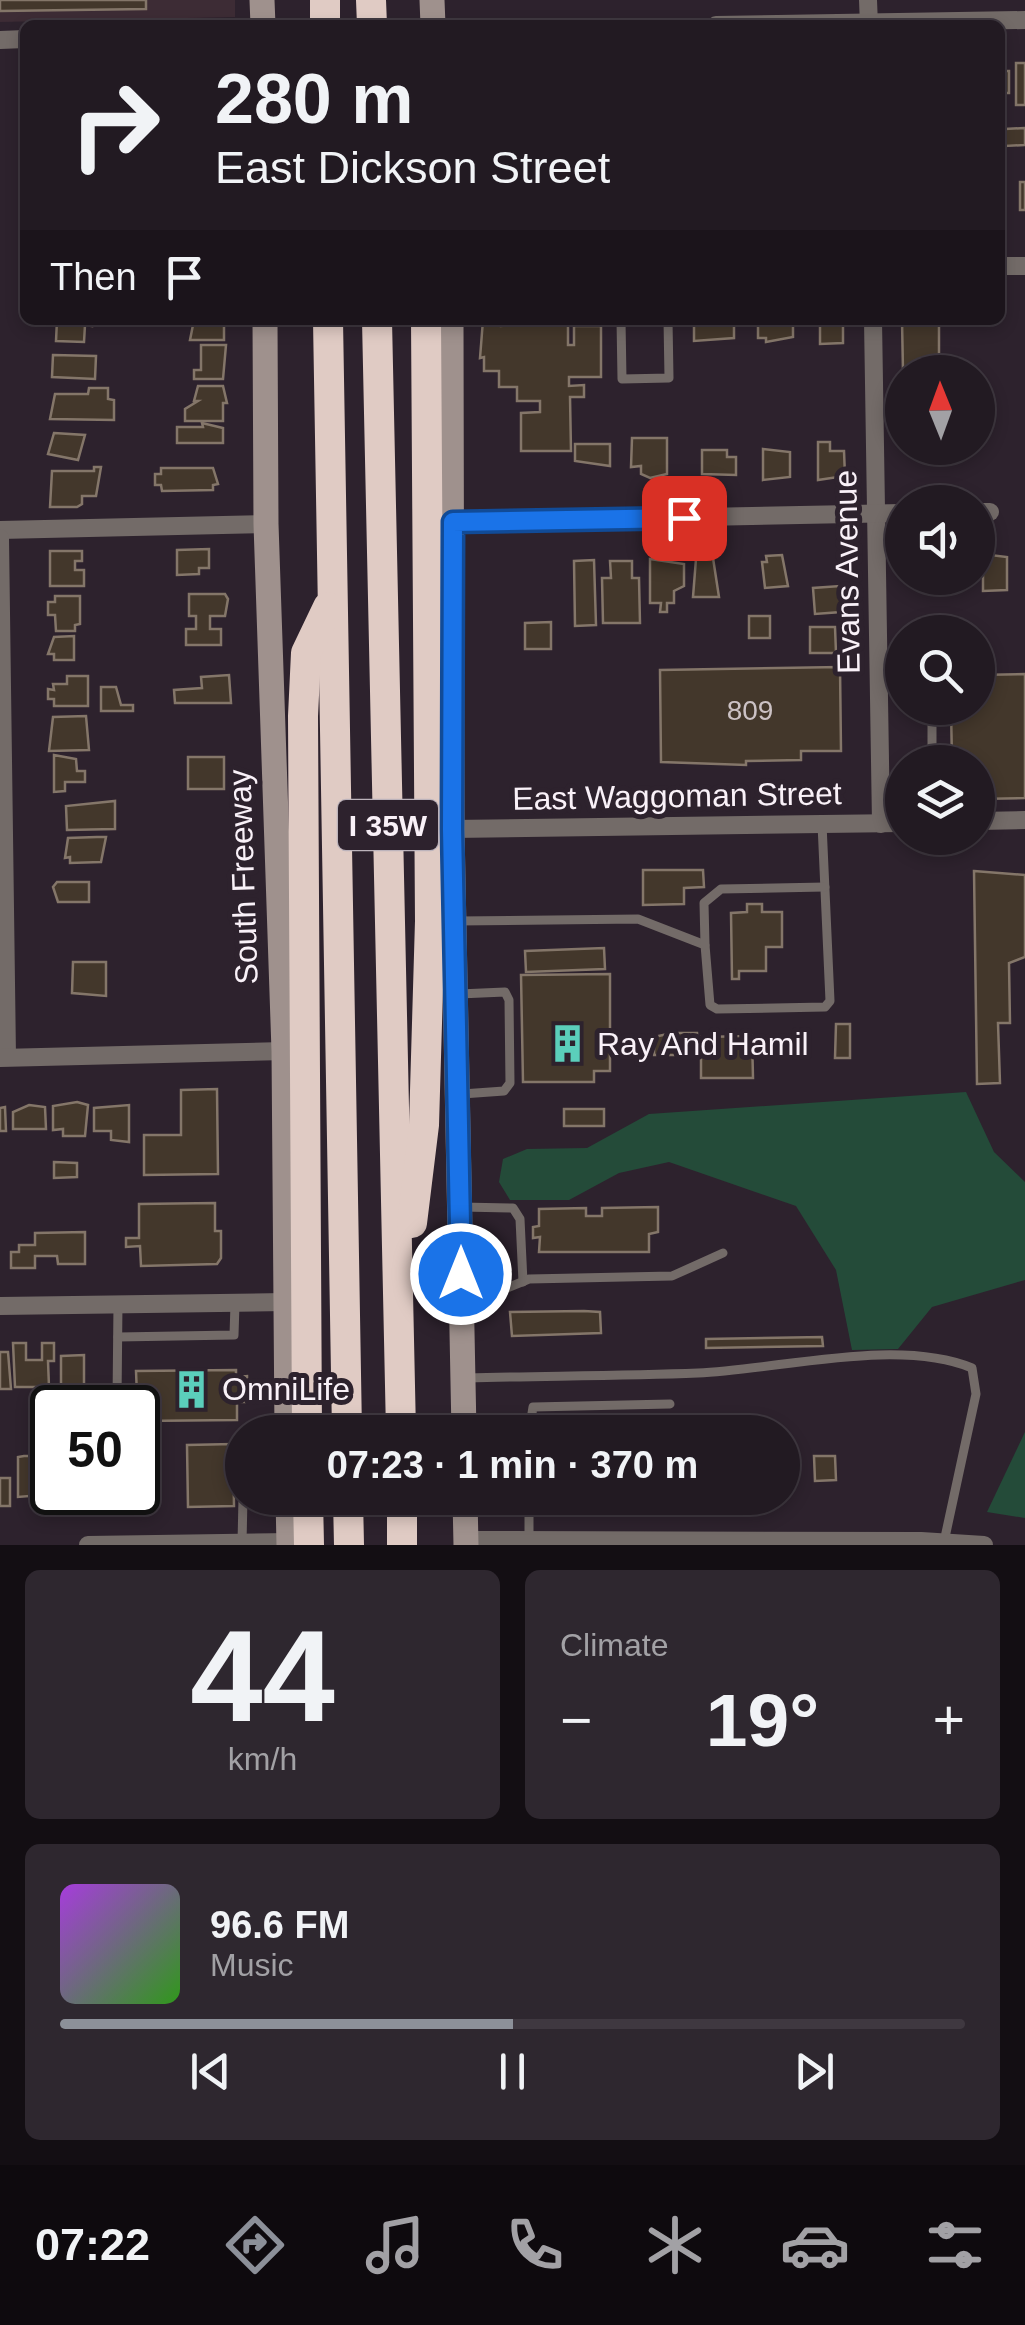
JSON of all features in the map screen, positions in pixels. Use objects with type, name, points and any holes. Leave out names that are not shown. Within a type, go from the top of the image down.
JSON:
[{"type":"highway","name":"I 35W","points":[[328,325],[347,1415]]},
{"type":"highway","name":"I 35W","points":[[377,325],[400,1415]]},
{"type":"highway","points":[[399,1330],[424,1125],[429,940],[426,325]]},
{"type":"highway","points":[[307,1415],[303,716],[306,653],[331,600]]},
{"type":"highway","points":[[296,1544],[304,1515]]},
{"type":"highway","points":[[348,1515],[349,1545]]},
{"type":"highway","points":[[402,1515],[402,1545]]},
{"type":"main road","name":"South Freeway","points":[[264,325],[266,524],[284,1051],[287,1415]]},
{"type":"main road","points":[[451,325],[452,829],[463,1415]]},
{"type":"main road","points":[[291,1515],[296,1544]]},
{"type":"main road","points":[[465,1515],[466,1543]]},
{"type":"street","name":"Evans Avenue","points":[[873,325],[882,824]]},
{"type":"street","points":[[453,522],[885,514]]},
{"type":"street","points":[[0,530],[266,524]]},
{"type":"street","points":[[0,538],[3,1058],[284,1051]]},
{"type":"street","points":[[995,821],[1025,820]]},
{"type":"street","name":"East Waggoman Street","points":[[452,829],[885,824]]},
{"type":"street","points":[[0,1306],[284,1302]]},
{"type":"street","points":[[466,1543],[529,1540],[984,1545]]},
{"type":"street","points":[[88,1545],[296,1544]]},
{"type":"lane","points":[[621,325],[622,379],[670,378],[668,325]]},
{"type":"lane","points":[[822,824],[825,886],[830,1001],[825,1007],[717,1009],[710,1005],[704,903],[721,889],[825,886]]},
{"type":"lane","points":[[455,921],[638,919],[705,944]]},
{"type":"lane","points":[[457,994],[505,992],[509,1016],[510,1083],[504,1091],[460,1094]]},
{"type":"lane","points":[[460,1207],[513,1208],[520,1219],[523,1282]]},
{"type":"lane","points":[[461,1307],[523,1282],[672,1276],[722,1253]]},
{"type":"lane","points":[[118,1338],[234,1335],[236,1303]]},
{"type":"lane","points":[[117,1385],[118,1304]]},
{"type":"lane","points":[[462,1378],[703,1374],[820,1358],[948,1359],[972,1368],[976,1394],[944,1544]]},
{"type":"lane","points":[[532,1415],[533,1407],[670,1404]]},
{"type":"lane","points":[[242,1515],[242,1543]]},
{"type":"lane","points":[[529,1515],[529,1540]]},
{"type":"shaded area","points":[[0,0],[235,0],[235,17],[0,22]]},
{"type":"green space","points":[[966,1092],[994,1152],[1025,1182],[1025,1280],[932,1307],[898,1349],[852,1350],[836,1270],[796,1206],[669,1162],[619,1173],[569,1200],[510,1200],[499,1182],[503,1159],[527,1149],[587,1148],[649,1114]]},
{"type":"green space","points":[[1025,1432],[1025,1518],[987,1512]]},
{"type":"building","points":[[0,0],[146,0],[146,9],[0,11]]},
{"type":"building","points":[[1016,63],[1025,63],[1025,105],[1016,105]]},
{"type":"building","points":[[1005,71],[1009,71],[1009,93],[1005,93]]},
{"type":"building","points":[[1025,128],[1025,145],[1005,146],[1005,129]]},
{"type":"building","points":[[1020,182],[1025,182],[1025,210],[1020,210]]},
{"type":"building","points":[[57,325],[85,325],[84,342],[56,341]]},
{"type":"building","points":[[193,325],[224,325],[224,340],[190,340]]},
{"type":"building","points":[[483,325],[568,325],[568,345],[574,345],[574,326],[601,326],[601,377],[569,377],[569,386],[584,385],[584,397],[570,397],[571,451],[521,451],[521,413],[540,412],[540,401],[517,401],[517,387],[499,387],[499,371],[484,371],[484,357],[480,358]]},
{"type":"building","points":[[694,325],[734,325],[734,338],[694,341]]},
{"type":"building","points":[[758,325],[793,325],[793,337],[766,342],[766,338],[758,338]]},
{"type":"building","points":[[820,325],[843,325],[843,343],[820,344]]},
{"type":"building","points":[[902,325],[939,325],[939,355],[903,355]]},
{"type":"building","points":[[201,345],[226,345],[223,379],[194,379],[194,370],[201,370]]},
{"type":"building","points":[[53,355],[96,356],[95,379],[52,377]]},
{"type":"building","points":[[198,386],[223,386],[227,403],[223,403],[223,421],[185,421],[185,409],[198,401],[194,401]]},
{"type":"building","points":[[89,388],[108,388],[108,399],[114,400],[114,420],[50,419],[55,394],[88,394]]},
{"type":"building","points":[[202,423],[223,428],[223,443],[177,443],[177,427],[203,427]]},
{"type":"building","points":[[54,433],[85,435],[78,460],[48,454]]},
{"type":"building","points":[[632,438],[667,438],[667,474],[650,478],[641,474],[641,466],[631,467]]},
{"type":"building","points":[[818,442],[830,442],[830,451],[844,451],[845,476],[818,480]]},
{"type":"building","points":[[575,444],[610,444],[610,466],[575,461]]},
{"type":"building","points":[[763,449],[790,452],[790,477],[763,480]]},
{"type":"building","points":[[702,450],[727,450],[727,457],[736,457],[736,475],[702,474]]},
{"type":"building","points":[[94,467],[101,467],[96,496],[82,496],[82,504],[77,507],[50,507],[52,471],[94,471]]},
{"type":"building","points":[[161,468],[213,468],[218,484],[213,485],[213,490],[162,491],[161,485],[155,485],[155,474],[161,474]]},
{"type":"building","points":[[209,549],[209,568],[199,568],[199,574],[177,575],[177,550]]},
{"type":"building","points":[[50,551],[82,551],[82,561],[75,561],[75,570],[84,570],[84,586],[50,586]]},
{"type":"building","points":[[782,555],[788,586],[765,588],[762,562],[767,562],[766,556]]},
{"type":"building","points":[[995,556],[1007,557],[1007,590],[995,590]]},
{"type":"building","points":[[713,558],[719,597],[693,597],[696,559]]},
{"type":"building","points":[[650,559],[684,564],[684,586],[674,591],[674,603],[667,603],[667,612],[660,612],[661,603],[650,603]]},
{"type":"building","points":[[594,560],[596,625],[575,626],[574,561]]},
{"type":"building","points":[[610,561],[632,561],[632,578],[639,578],[640,623],[603,623],[602,578],[611,578]]},
{"type":"building","points":[[840,586],[841,612],[815,614],[813,588]]},
{"type":"building","points":[[189,594],[225,594],[225,616],[210,616],[210,629],[221,629],[221,645],[186,645],[186,629],[196,629],[196,616],[189,616]]},
{"type":"building","points":[[55,596],[80,596],[80,624],[75,625],[75,631],[56,631],[55,615],[48,615],[48,602],[55,602]]},
{"type":"building","points":[[749,616],[770,616],[770,638],[749,638]]},
{"type":"building","points":[[551,622],[551,649],[525,649],[525,623]]},
{"type":"building","points":[[810,627],[835,627],[836,653],[810,653]]},
{"type":"building","points":[[74,636],[74,660],[54,660],[54,654],[48,654],[54,637]]},
{"type":"building","points":[[840,667],[841,751],[801,751],[801,760],[746,761],[746,765],[661,762],[660,670]]},
{"type":"building","points":[[1025,674],[1025,798],[995,799],[995,745],[952,745],[951,725],[995,725],[995,675]]},
{"type":"building","points":[[229,675],[231,703],[175,703],[174,690],[202,688],[201,677]]},
{"type":"building","points":[[67,676],[88,676],[88,706],[54,706],[54,699],[48,699],[48,689],[54,690],[53,684],[67,684]]},
{"type":"building","points":[[101,687],[116,687],[121,705],[133,705],[133,711],[101,711]]},
{"type":"building","points":[[86,716],[89,750],[49,751],[53,717]]},
{"type":"building","points":[[54,755],[76,759],[77,771],[85,771],[85,782],[65,782],[65,791],[54,792]]},
{"type":"building","points":[[188,757],[224,757],[224,789],[188,789]]},
{"type":"building","points":[[115,801],[115,829],[67,830],[66,806]]},
{"type":"building","points":[[106,837],[101,862],[70,863],[70,857],[65,858],[68,838]]},
{"type":"building","points":[[643,870],[703,870],[704,887],[684,888],[684,904],[643,905]]},
{"type":"building","points":[[974,871],[1025,875],[1025,957],[1009,963],[1010,1023],[998,1023],[1000,1083],[977,1084]]},
{"type":"building","points":[[57,882],[89,882],[89,902],[58,902],[53,887]]},
{"type":"building","points":[[747,904],[762,904],[762,912],[782,912],[782,947],[766,947],[766,971],[739,971],[739,979],[732,979],[731,913],[747,912]]},
{"type":"building","points":[[604,948],[605,969],[526,972],[525,951]]},
{"type":"building","points":[[73,962],[106,962],[106,996],[72,993]]},
{"type":"building","name":"Ray And Hamil","points":[[610,974],[610,1071],[594,1071],[594,1082],[523,1082],[521,975]]},
{"type":"building","points":[[836,1024],[850,1024],[850,1058],[835,1058]]},
{"type":"building","points":[[697,1033],[698,1055],[654,1055],[654,1037]]},
{"type":"building","points":[[752,1036],[753,1078],[701,1078],[701,1037]]},
{"type":"building","points":[[217,1089],[218,1174],[144,1175],[144,1135],[181,1135],[181,1090]]},
{"type":"building","points":[[77,1102],[88,1105],[85,1136],[63,1136],[63,1129],[53,1130],[53,1106]]},
{"type":"building","points":[[29,1105],[45,1107],[46,1129],[13,1129],[13,1112]]},
{"type":"building","points":[[129,1105],[129,1142],[111,1140],[111,1131],[94,1131],[94,1108]]},
{"type":"building","points":[[5,1107],[6,1131],[0,1131],[0,1108]]},
{"type":"building","points":[[564,1109],[604,1109],[604,1126],[564,1126]]},
{"type":"building","points":[[54,1162],[77,1163],[77,1177],[54,1178]]},
{"type":"building","points":[[215,1203],[215,1231],[221,1231],[221,1258],[217,1264],[141,1266],[140,1246],[126,1247],[126,1238],[139,1238],[139,1204]]},
{"type":"building","points":[[658,1207],[658,1232],[649,1234],[649,1252],[539,1252],[540,1237],[533,1238],[533,1227],[539,1226],[539,1209],[586,1208],[586,1216],[602,1216],[602,1208]]},
{"type":"building","points":[[85,1232],[85,1264],[58,1264],[57,1256],[35,1256],[35,1268],[11,1268],[11,1252],[19,1252],[19,1245],[35,1245],[35,1233]]},
{"type":"building","points":[[510,1312],[600,1312],[601,1333],[512,1336]]},
{"type":"building","points":[[822,1337],[823,1346],[706,1348],[706,1339]]},
{"type":"building","points":[[13,1343],[26,1343],[26,1360],[42,1360],[42,1343],[54,1343],[54,1361],[48,1361],[49,1385],[15,1387]]},
{"type":"building","points":[[0,1352],[8,1352],[11,1389],[0,1389]]},
{"type":"building","points":[[84,1355],[84,1385],[61,1385],[61,1356]]},
{"type":"building","name":"OmniLife","points":[[236,1370],[236,1377],[247,1376],[247,1402],[237,1402],[237,1415],[225,1415],[225,1420],[160,1421],[160,1385],[137,1385],[136,1371]]},
{"type":"building","points":[[225,1444],[225,1506],[188,1507],[187,1445]]},
{"type":"building","points":[[30,1456],[30,1496],[18,1497],[18,1457]]},
{"type":"building","points":[[814,1456],[835,1456],[836,1480],[815,1481]]},
{"type":"building","points":[[0,1478],[10,1478],[10,1506],[0,1506]]},
{"type":"place","name":"Ray And Hamil","points":[[567,1044]]},
{"type":"place","name":"OmniLife","points":[[192,1389]]},
{"type":"route","points":[[461,1274],[452,829],[453,522],[684,518]]}]
